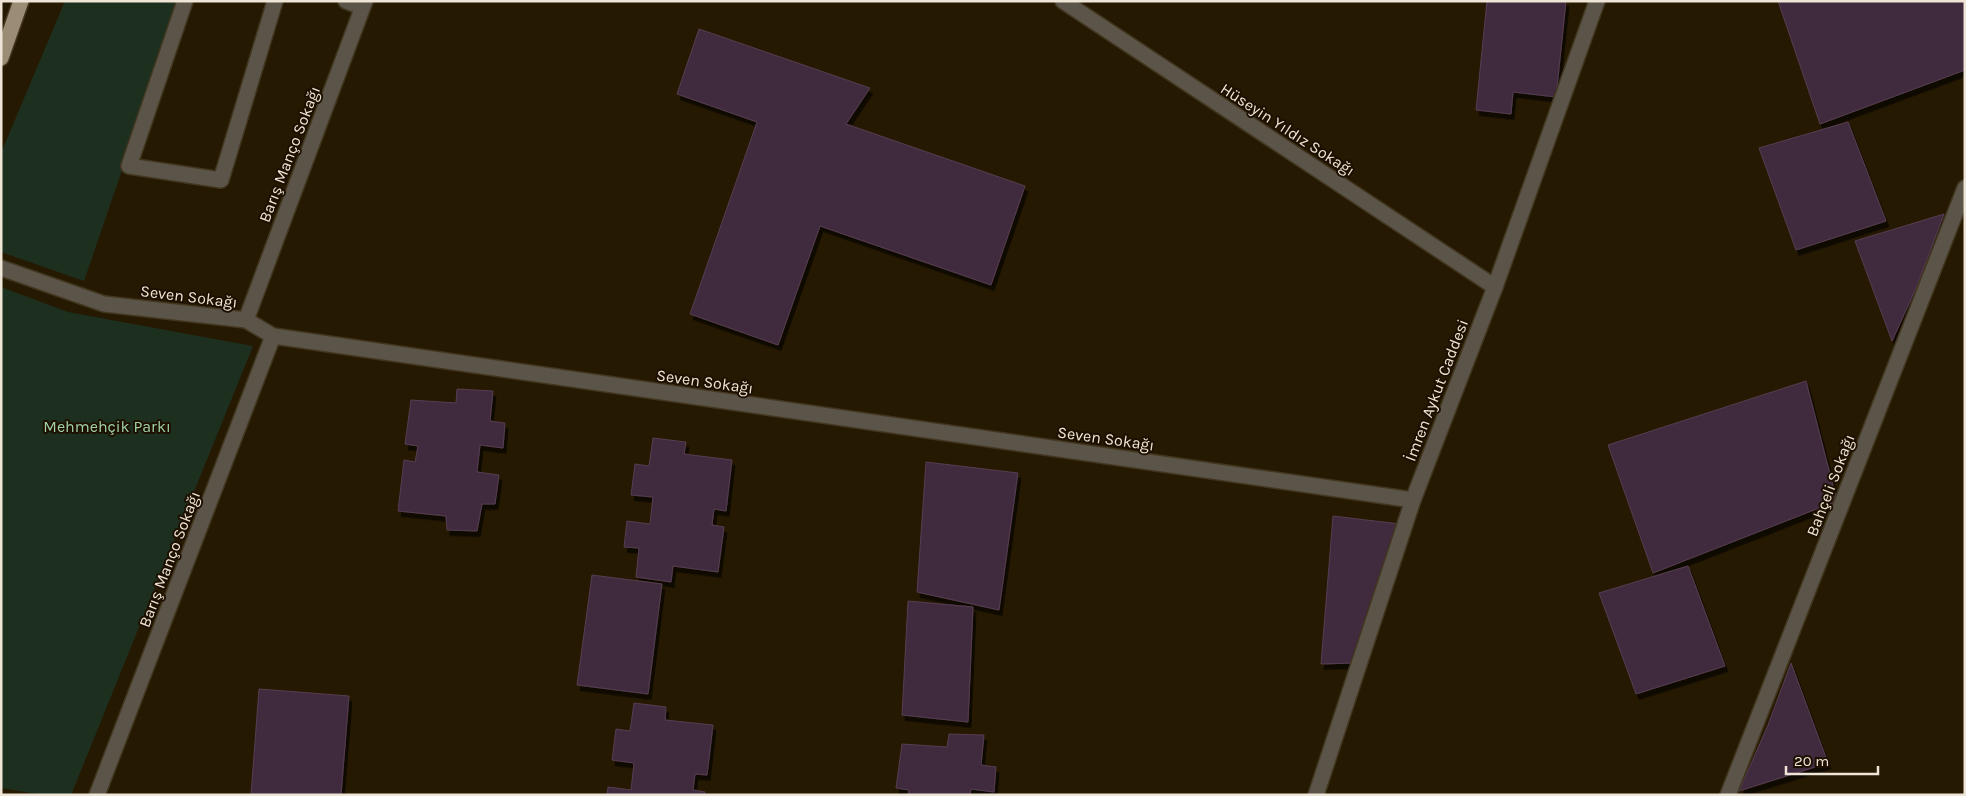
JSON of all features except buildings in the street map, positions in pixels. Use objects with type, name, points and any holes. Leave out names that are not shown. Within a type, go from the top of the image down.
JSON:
[{"type":"main road","points":[[1,58],[7,21],[22,1]]},
{"type":"street","points":[[185,1],[129,166],[220,180],[275,1]]},
{"type":"street","points":[[346,1],[364,4]]},
{"type":"street","name":"Hüseyin Yıldız Sokağı","points":[[1062,1],[1495,287]]},
{"type":"street","name":"İmren Aykut Caddesi","points":[[1316,795],[1412,500],[1495,287],[1597,1]]},
{"type":"street","name":"Barış Manço Sokağı","points":[[246,320],[364,4]]},
{"type":"street","name":"Bahçeli Sokağı","points":[[1728,795],[1965,188]]},
{"type":"street","name":"Seven Sokağı","points":[[1,268],[104,304],[246,320],[273,336],[1412,500]]},
{"type":"street","name":"Barış Manço Sokağı","points":[[97,795],[273,336]]},
{"type":"green space","points":[[65,1],[180,1],[84,281],[1,252],[1,153]]},
{"type":"green space","name":"Mehmehçik Parkı","points":[[1,287],[68,312],[253,346],[71,795],[44,795],[1,788]]}]
